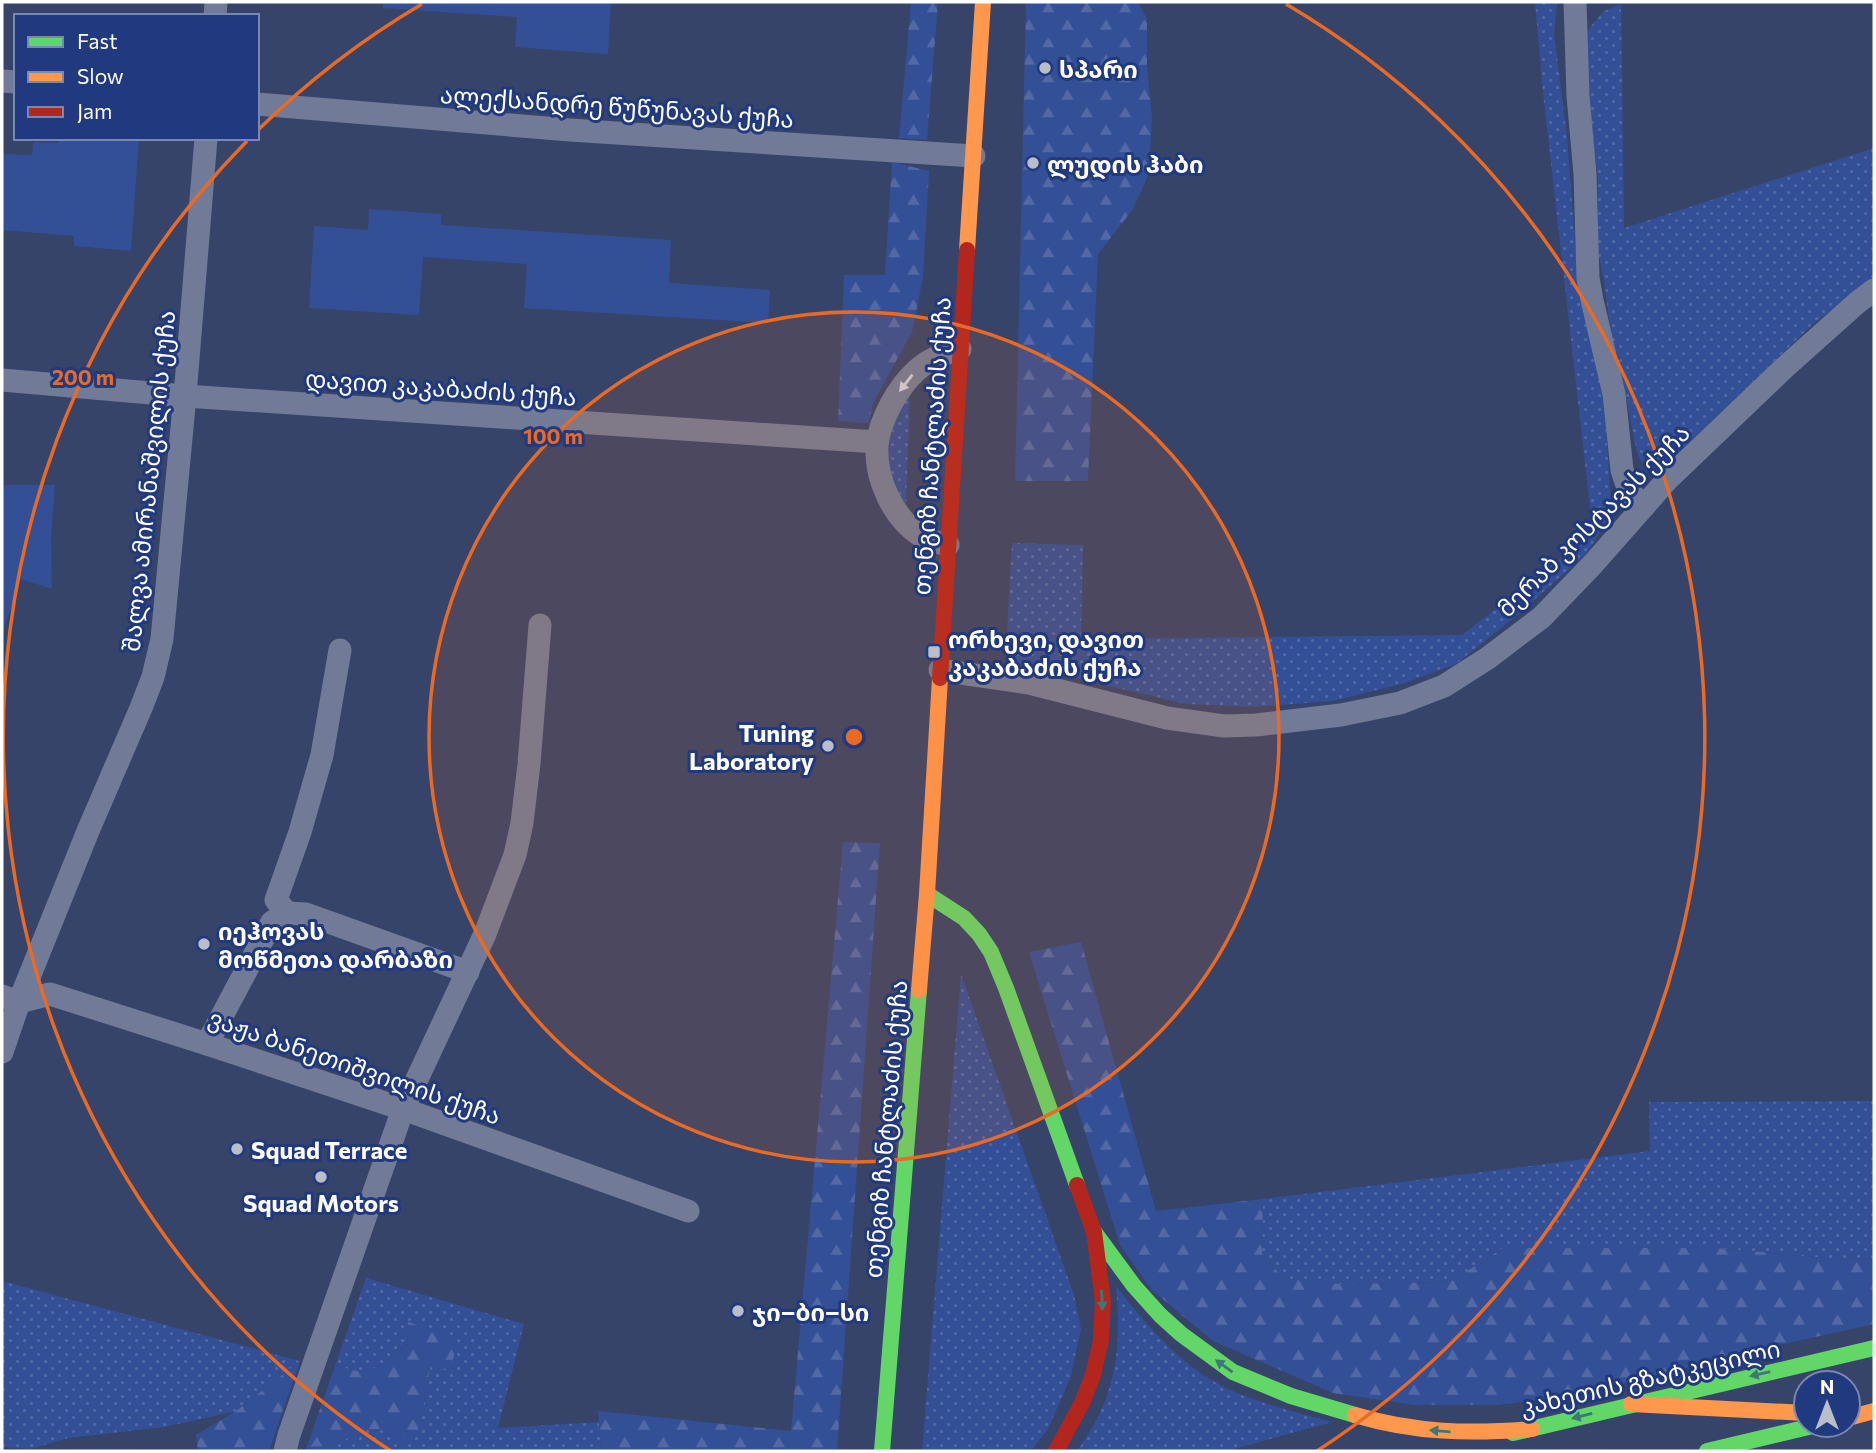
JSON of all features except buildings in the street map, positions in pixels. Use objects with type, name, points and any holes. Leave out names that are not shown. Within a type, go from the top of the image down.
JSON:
[{"type":"main road","name":"თენგიზ ჩანტლაძის ქუჩა","points":[[883,1446],[927,894],[984,2]]},
{"type":"main road","points":[[927,894],[955,911],[973,927],[991,951],[1094,1232],[1103,1301],[1101,1340],[1093,1375],[1082,1404],[1056,1451]]},
{"type":"main road","points":[[1094,1232],[1134,1286],[1160,1315],[1233,1372],[1303,1400],[1367,1419],[1439,1432],[1485,1433],[1532,1429]]},
{"type":"main road","name":"კახეთის გზატკეცილი","points":[[1461,1446],[1874,1348]]},
{"type":"main road","points":[[1630,1404],[1792,1412]]},
{"type":"main road","points":[[1707,1451],[1792,1431]]},
{"type":"street","points":[[1575,2],[1588,278],[1614,394],[1622,470],[1628,488],[1644,506]]},
{"type":"street","name":"ალექსანდრე წუწუნავას ქუჩა","points":[[259,104],[570,130],[974,156]]},
{"type":"street","name":"შალვა ამირანაშვილის ქუჩა","points":[[2,1052],[10,999],[83,843],[141,708],[153,677],[162,639],[206,140]]},
{"type":"street","name":"მერაბ კოსტავას ქუჩა","points":[[940,670],[1029,683],[1167,718],[1224,726],[1341,715],[1400,704],[1444,687],[1542,617],[1667,480],[1784,368],[1874,290]]},
{"type":"street","points":[[948,545],[925,539],[905,524],[894,509],[877,463],[877,442],[894,400],[911,376],[935,357],[960,349]]},
{"type":"street","name":"დავით კაკაბაძის ქუჩა","points":[[2,380],[185,396],[877,442]]},
{"type":"street","points":[[285,1451],[403,1109],[468,972],[515,855],[529,764],[540,625]]},
{"type":"street","points":[[287,913],[276,900],[300,832],[322,755],[340,650]]},
{"type":"street","points":[[207,1044],[272,922],[287,913],[306,914],[468,972]]},
{"type":"street","name":"ვაჟა ბანეთიშვილის ქუჩა","points":[[10,999],[50,994],[403,1109],[688,1211]]},
{"type":"green space","points":[[383,2],[611,2],[608,54],[515,47],[517,17],[383,8]]},
{"type":"green space","points":[[911,2],[938,2],[927,140],[899,138]]},
{"type":"green space","points":[[1026,2],[1138,2],[1147,19],[1147,65],[1152,118],[1149,173],[1133,209],[1098,254],[1088,481],[1015,481]]},
{"type":"green space","points":[[1535,2],[1557,2],[1554,34],[1567,136],[1579,295],[1598,370],[1605,411],[1611,506],[1605,524],[1587,553],[1516,616],[1456,664],[1405,683],[1332,701],[1254,707],[1186,704],[1012,663],[1006,648],[1012,543],[1083,545],[1081,639],[1462,635],[1593,533]]},
{"type":"green space","points":[[1621,4],[1624,228],[1874,148],[1874,278],[1812,325],[1665,468],[1655,473],[1645,468],[1635,444],[1622,375],[1612,342],[1598,251],[1598,179],[1589,107],[1585,36],[1604,11]]},
{"type":"green space","points":[[58,140],[139,140],[131,251],[74,246],[74,236],[2,230],[2,154],[32,155],[33,142],[58,143]]},
{"type":"green space","points":[[892,162],[929,171],[923,277],[912,332],[873,403],[869,421],[838,421],[844,275],[885,275]]},
{"type":"green space","points":[[369,209],[441,214],[441,225],[671,240],[669,283],[770,290],[768,323],[524,308],[527,264],[423,257],[419,315],[309,308],[314,226],[368,230]]},
{"type":"green space","points":[[910,387],[906,508],[890,475],[888,447]]},
{"type":"green space","points":[[2,485],[55,485],[51,537],[52,589],[21,579],[2,634]]},
{"type":"green space","points":[[843,842],[880,843],[837,1451],[601,1451],[598,1411],[791,1431]]},
{"type":"green space","points":[[1081,942],[1156,1211],[1263,1199],[1262,1253],[1283,1278],[1338,1284],[1450,1282],[1503,1248],[1716,1248],[1836,1259],[1874,1258],[1874,1324],[1576,1395],[1497,1405],[1415,1405],[1333,1393],[1213,1341],[1152,1290],[1120,1245],[1029,952]]},
{"type":"green space","points":[[961,974],[1074,1295],[1081,1329],[1071,1376],[1048,1429],[1031,1451],[922,1451]]},
{"type":"green space","points":[[1874,1101],[1874,1258],[1836,1259],[1716,1248],[1503,1248],[1450,1282],[1338,1284],[1283,1278],[1262,1253],[1263,1199],[1650,1151],[1649,1102]]},
{"type":"green space","points":[[366,1278],[524,1324],[498,1428],[599,1422],[601,1451],[305,1451],[307,1446],[332,1447],[363,1429],[380,1429],[401,1440],[416,1435],[430,1367],[450,1369],[409,1322],[407,1344],[367,1373],[335,1366]]},
{"type":"green space","points":[[2,1281],[300,1361],[236,1411],[165,1427],[68,1438],[31,1449],[2,1447]]},
{"type":"green space","points":[[1116,1286],[1148,1326],[1198,1372],[1256,1400],[1332,1422],[1226,1451],[1077,1451],[1100,1412],[1113,1373],[1118,1331]]},
{"type":"green space","points":[[408,1322],[458,1337],[451,1369],[430,1367],[417,1435],[401,1440],[380,1429],[364,1429],[332,1447],[307,1446],[335,1366],[367,1373],[407,1345]]},
{"type":"green space","points":[[300,1361],[269,1451],[198,1451],[196,1435],[236,1411]]},
{"type":"traffic: fast","points":[[927,894],[964,918],[991,952],[1077,1185]]},
{"type":"traffic: fast","points":[[882,1451],[919,990]]},
{"type":"traffic: fast","points":[[1095,1233],[1134,1286],[1160,1315],[1233,1372],[1291,1396],[1355,1415]]},
{"type":"traffic: fast","points":[[1513,1433],[1874,1348]]},
{"type":"traffic: fast","points":[[1707,1451],[1792,1431]]},
{"type":"traffic: slow","points":[[967,250],[983,2]]},
{"type":"traffic: slow","points":[[919,990],[940,678]]},
{"type":"traffic: slow","points":[[1631,1404],[1792,1412]]},
{"type":"traffic: slow","points":[[1862,1414],[1874,1411]]},
{"type":"traffic: slow","points":[[1355,1415],[1443,1431],[1532,1429]]},
{"type":"traffic: jam","points":[[940,678],[967,250]]},
{"type":"traffic: jam","points":[[1056,1451],[1082,1403],[1093,1375],[1101,1340],[1103,1301],[1094,1232],[1077,1185]]},
{"type":"place","name":"სპარი","points":[[1045,68]]},
{"type":"place","name":"ლუდის ჰაბი","points":[[1033,163]]},
{"type":"place","name":"ორხევი, დავით კაკაბაძის ქუჩა","points":[[934,652]]},
{"type":"place","name":"Tuning Laboratory","points":[[828,746]]},
{"type":"place","name":"იეჰოვას მოწმეთა დარბაზი","points":[[204,944]]},
{"type":"place","name":"Squad Terrace","points":[[237,1149]]},
{"type":"place","name":"Squad Motors","points":[[321,1177]]},
{"type":"place","name":"ჯი–ბი–სი","points":[[738,1311]]}]
